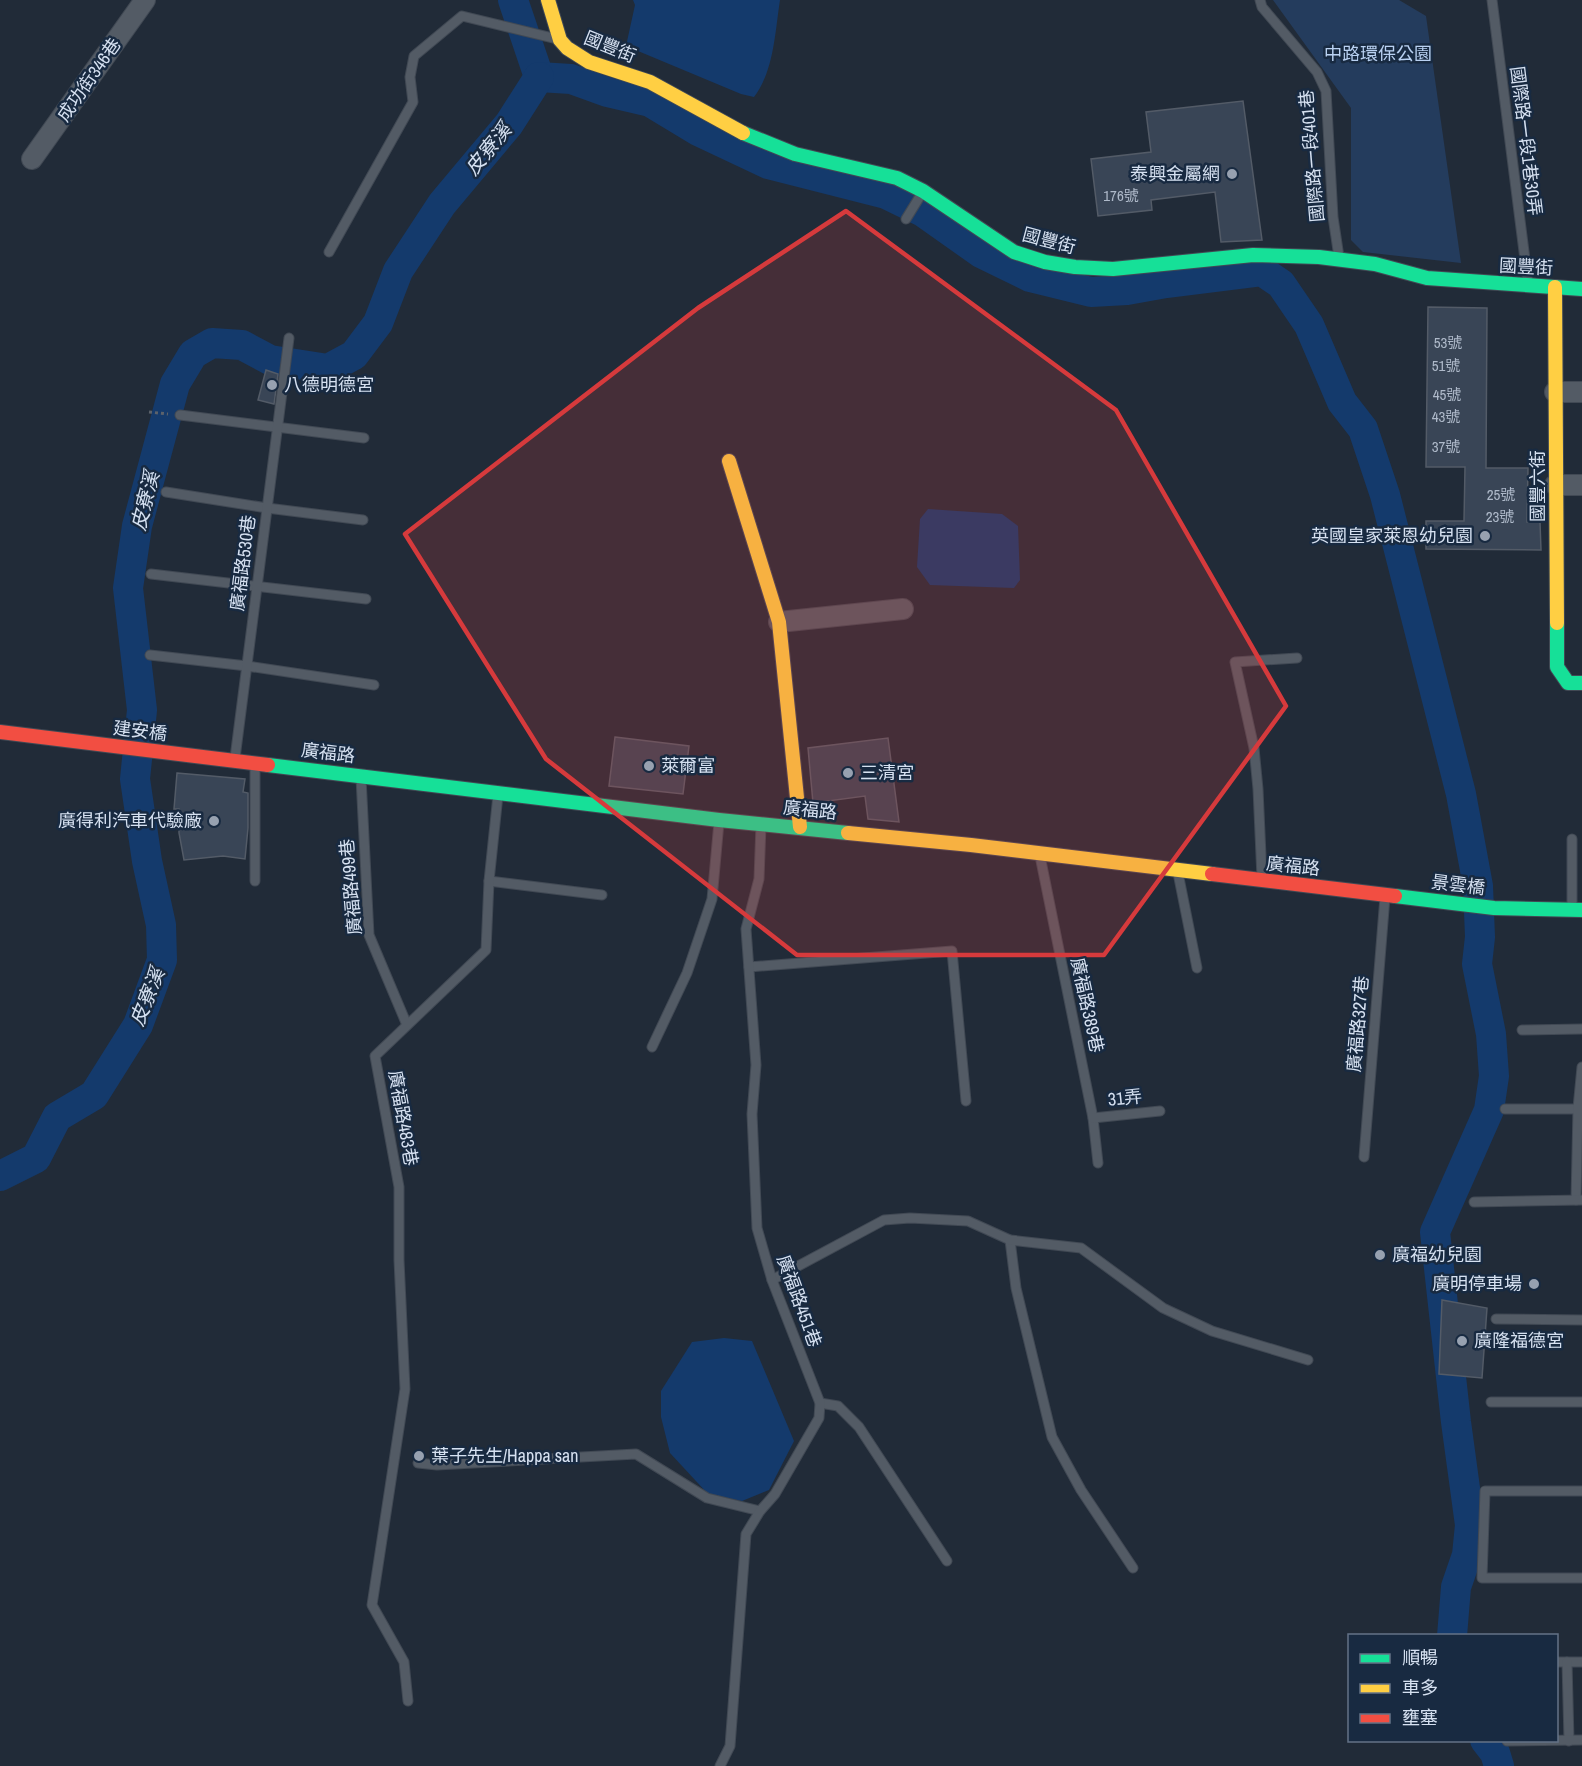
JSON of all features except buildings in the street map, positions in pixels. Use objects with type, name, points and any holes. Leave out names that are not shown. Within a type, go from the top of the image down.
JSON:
[{"type":"street","name":"成功街346巷","points":[[32,159],[145,0]]},
{"type":"street","name":"國豐街","points":[[548,0],[556,39],[589,62],[650,82],[748,136],[795,154],[897,178],[923,191],[1014,252],[1046,262],[1075,267],[1113,269],[1253,255],[1340,259],[1376,264],[1427,278],[1582,289]]},
{"type":"street","name":"國豐六街","points":[[1555,286],[1557,667],[1568,683],[1582,683]]},
{"type":"street","points":[[1555,392],[1582,392]]},
{"type":"street","points":[[729,461],[778,622],[800,827]]},
{"type":"street","points":[[1555,485],[1582,485]]},
{"type":"street","points":[[778,622],[903,609]]},
{"type":"street","name":"建安橋","points":[[0,732],[199,756]]},
{"type":"street","name":"廣福路","points":[[199,756],[719,820],[800,827],[1418,898]]},
{"type":"street","name":"景雲橋","points":[[1418,898],[1494,908],[1577,910]]},
{"type":"lane","name":"國際路一段401巷","points":[[1260,0],[1262,7],[1317,72],[1326,91],[1333,217],[1340,259]]},
{"type":"lane","name":"國際路一段1巷30弄","points":[[1492,0],[1528,285]]},
{"type":"lane","points":[[329,252],[413,102],[410,77],[414,56],[462,16],[556,39]]},
{"type":"lane","points":[[906,219],[923,191]]},
{"type":"lane","name":"廣福路530巷","points":[[234,760],[289,338]]},
{"type":"lane","points":[[180,415],[363,438]]},
{"type":"lane","points":[[166,492],[363,520]]},
{"type":"lane","points":[[151,574],[366,599]]},
{"type":"lane","points":[[150,655],[246,666],[374,685]]},
{"type":"lane","points":[[1262,880],[1254,748],[1235,663],[1297,658]]},
{"type":"lane","points":[[255,763],[255,881]]},
{"type":"lane","name":"廣福路499巷","points":[[361,776],[369,935],[407,1025]]},
{"type":"lane","name":"廣福路483巷","points":[[408,1701],[404,1662],[372,1605],[405,1389],[399,1260],[399,1187],[375,1056],[486,950],[489,881],[498,792]]},
{"type":"lane","points":[[652,1047],[687,973],[712,899],[719,820]]},
{"type":"lane","name":"廣福路451巷","points":[[761,823],[759,879],[746,929],[756,1065],[752,1114],[757,1228],[772,1280],[820,1403]]},
{"type":"lane","points":[[1572,839],[1577,910]]},
{"type":"lane","name":"廣福路389巷","points":[[1039,854],[1093,1118],[1098,1163]]},
{"type":"lane","points":[[1178,871],[1197,968]]},
{"type":"lane","points":[[489,881],[602,895]]},
{"type":"lane","name":"廣福路327巷","points":[[1364,1157],[1386,894]]},
{"type":"lane","points":[[749,967],[952,951],[966,1101]]},
{"type":"lane","points":[[1522,1030],[1582,1029]]},
{"type":"lane","points":[[1474,1202],[1579,1200],[1582,1067]]},
{"type":"lane","points":[[1505,1109],[1580,1109]]},
{"type":"lane","name":"31弄","points":[[1093,1118],[1160,1111]]},
{"type":"lane","points":[[772,1280],[884,1220],[910,1218],[968,1221],[1010,1240],[1081,1248],[1163,1308],[1212,1331],[1308,1360]]},
{"type":"lane","points":[[1010,1240],[1016,1288],[1052,1437],[1081,1490],[1133,1568]]},
{"type":"lane","points":[[1496,1319],[1582,1320]]},
{"type":"lane","points":[[1491,1402],[1582,1402]]},
{"type":"lane","points":[[720,1766],[730,1746],[746,1534],[760,1511],[775,1494],[819,1418],[820,1403],[838,1406],[859,1427],[947,1561]]},
{"type":"lane","points":[[418,1462],[437,1465],[636,1454],[707,1498],[760,1511]]},
{"type":"lane","points":[[1582,1491],[1485,1491],[1482,1578],[1582,1578]]},
{"type":"lane","points":[[1558,1662],[1582,1662]]},
{"type":"lane","points":[[1567,1662],[1569,1741]]},
{"type":"lane","points":[[1558,1741],[1582,1740]]},
{"type":"path","points":[[149,412],[180,415]]},
{"type":"highlighted area","points":[[846,211],[1116,410],[1286,706],[1104,955],[797,955],[546,759],[405,534],[698,308]]},
{"type":"green space","name":"中路環保公園","points":[[1273,0],[1399,0],[1426,16],[1461,263],[1363,252],[1351,240],[1351,108]]},
{"type":"shaded area","points":[[633,0],[780,0],[770,63],[761,87],[754,97],[741,94],[626,46],[635,5]]},
{"type":"shaded area","points":[[928,509],[1002,514],[1018,526],[1020,580],[1014,588],[930,585],[917,567],[920,519]]},
{"type":"shaded area","points":[[724,1338],[752,1341],[794,1441],[769,1490],[742,1501],[708,1494],[670,1453],[661,1417],[661,1391],[692,1342]]},
{"type":"waterway","name":"皮寮溪","points":[[513,0],[539,77]]},
{"type":"waterway","points":[[539,77],[571,79],[607,92],[650,102],[698,131],[768,164],[886,194],[923,212],[981,253],[1030,277],[1091,292],[1127,290],[1262,271],[1281,284],[1309,325],[1342,402],[1363,429],[1385,495],[1461,794],[1478,886],[1480,937],[1477,964],[1491,1034],[1494,1076],[1489,1110],[1435,1232],[1470,1525],[1467,1555],[1456,1587],[1452,1634]]},
{"type":"waterway","name":"皮寮溪","points":[[0,1176],[36,1158],[57,1117],[94,1095],[138,1025],[162,960],[161,925],[147,861],[135,779],[142,710],[128,588],[137,526],[175,384],[193,354],[212,343],[242,345],[270,360],[328,369],[354,355],[378,323],[398,271],[442,204],[509,124],[539,77]]},
{"type":"waterway","points":[[1487,1742],[1495,1753],[1499,1766]]},
{"type":"traffic: fast","points":[[743,133],[795,154],[897,178],[923,191],[1014,252],[1045,262],[1075,267],[1113,269],[1253,255],[1319,257],[1375,264],[1427,278],[1582,289]]},
{"type":"traffic: fast","points":[[1557,623],[1557,667],[1568,683],[1582,683]]},
{"type":"traffic: fast","points":[[268,765],[719,820],[848,833]]},
{"type":"traffic: fast","points":[[1395,896],[1494,908],[1582,910]]},
{"type":"traffic: slow","points":[[548,0],[560,40],[567,48],[589,62],[650,82],[743,133]]},
{"type":"traffic: slow","points":[[1555,287],[1557,623]]},
{"type":"traffic: slow","points":[[729,461],[779,622],[800,827]]},
{"type":"traffic: slow","points":[[848,833],[971,845],[1212,874]]},
{"type":"traffic: jam","points":[[0,732],[268,765]]},
{"type":"traffic: jam","points":[[1212,874],[1395,896]]},
{"type":"place","name":"泰興金屬網","points":[[1232,174]]},
{"type":"place","name":"八德明德宮","points":[[272,385]]},
{"type":"place","name":"英國皇家萊恩幼兒園","points":[[1485,536]]},
{"type":"place","name":"萊爾富","points":[[649,766]]},
{"type":"place","name":"三清宮","points":[[848,773]]},
{"type":"place","name":"廣得利汽車代驗廠","points":[[214,821]]},
{"type":"place","name":"廣福幼兒園","points":[[1380,1255]]},
{"type":"place","name":"廣明停車場","points":[[1534,1284]]},
{"type":"place","name":"廣隆福德宮","points":[[1462,1341]]},
{"type":"place","name":"葉子先生/Happa san","points":[[419,1456]]}]
